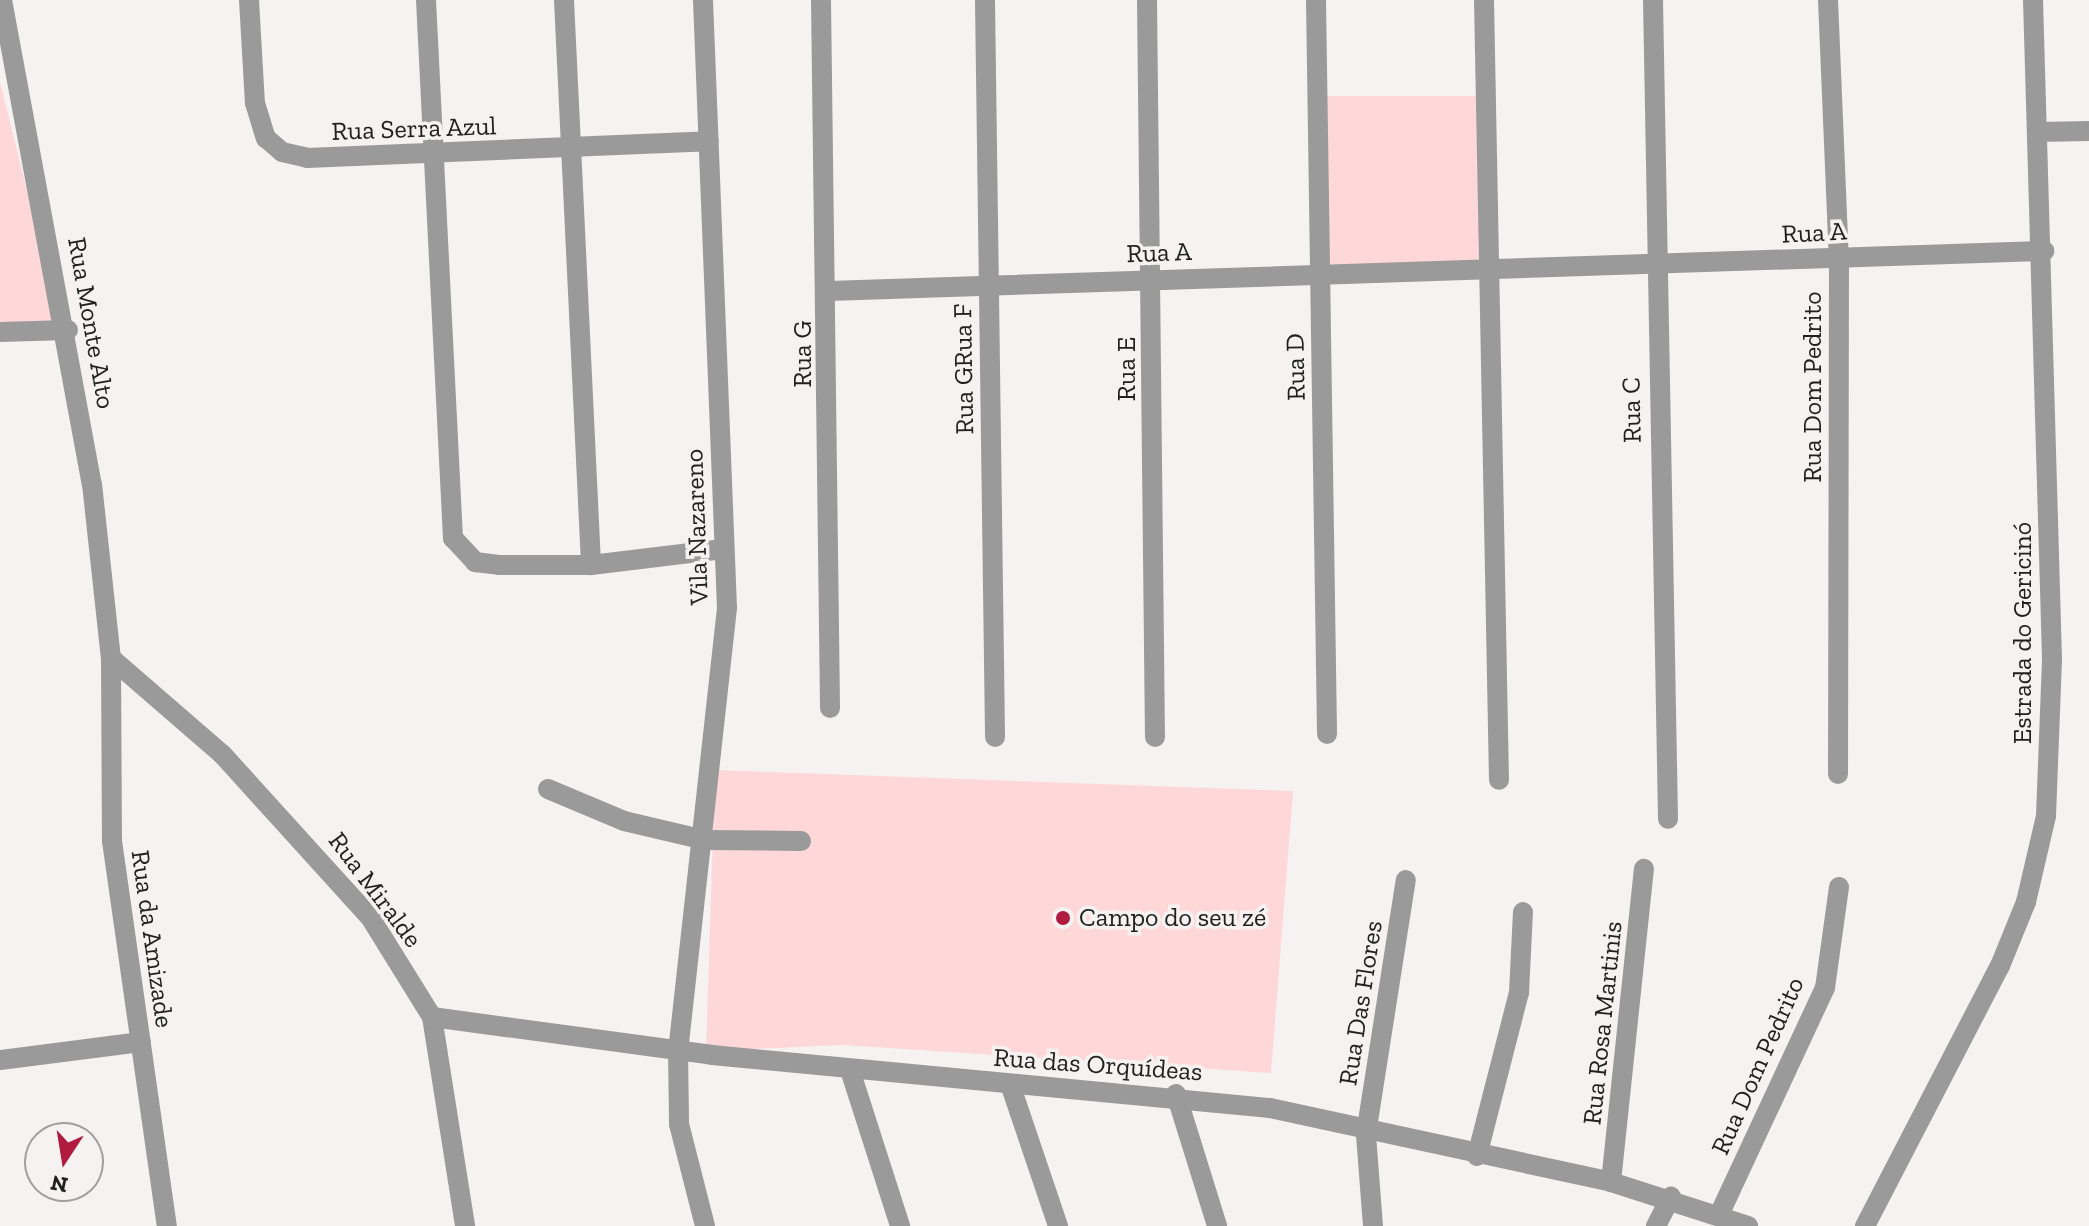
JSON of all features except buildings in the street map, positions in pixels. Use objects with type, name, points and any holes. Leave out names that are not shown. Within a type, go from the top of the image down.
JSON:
[{"type":"street","name":"Rua Monte Alto","points":[[2,0],[68,330],[111,658]]},
{"type":"street","name":"Rua Serra Azul","points":[[249,0],[255,103],[266,138],[282,152],[432,154],[570,150],[709,141]]},
{"type":"street","points":[[426,0],[453,538],[475,562],[591,565],[723,549]]},
{"type":"street","points":[[564,0],[591,565]]},
{"type":"street","name":"Vila Nazareno","points":[[703,0],[727,608],[705,840],[678,1049],[679,1124],[705,1226]]},
{"type":"street","name":"Rua G","points":[[821,0],[829,291],[830,708]]},
{"type":"street","name":"Rua GRua F","points":[[985,0],[995,737]]},
{"type":"street","name":"Rua E","points":[[1147,0],[1155,737]]},
{"type":"street","name":"Rua D","points":[[1316,0],[1327,734]]},
{"type":"street","points":[[1484,0],[1499,780]]},
{"type":"street","name":"Rua C","points":[[1653,0],[1655,267],[1668,819]]},
{"type":"street","name":"Rua Dom Pedrito","points":[[1828,0],[1839,258],[1838,774]]},
{"type":"street","name":"Estrada do Gericinó","points":[[1865,1226],[2000,966],[2026,902],[2046,816],[2052,659],[2044,251],[2033,0]]},
{"type":"street","points":[[2038,132],[2089,131]]},
{"type":"street","name":"Rua A","points":[[829,291],[1490,269],[1655,267],[2044,251]]},
{"type":"street","points":[[0,332],[68,330]]},
{"type":"street","name":"Rua Miralde","points":[[111,658],[222,754],[307,841],[370,917],[432,1017],[465,1226]]},
{"type":"street","name":"Rua da Amizade","points":[[111,658],[112,841],[167,1226]]},
{"type":"street","points":[[548,789],[624,821],[705,840],[801,841]]},
{"type":"street","name":"Rua Rosa Martinis","points":[[1611,1182],[1644,869]]},
{"type":"street","name":"Rua Das Flores","points":[[1373,1226],[1366,1134],[1406,880]]},
{"type":"street","name":"Rua Dom Pedrito","points":[[1719,1215],[1825,988],[1839,887]]},
{"type":"street","points":[[1477,1156],[1519,993],[1523,912]]},
{"type":"street","name":"Rua das Orquídeas","points":[[432,1017],[850,1070],[1176,1094],[1611,1182],[1671,1197],[1748,1226]]},
{"type":"street","points":[[0,1060],[141,1042]]},
{"type":"street","points":[[850,1070],[900,1226]]},
{"type":"street","points":[[1010,1084],[1058,1226]]},
{"type":"street","points":[[1176,1094],[1217,1226]]},
{"type":"street","points":[[1656,1226],[1671,1197]]},
{"type":"shaded area","points":[[0,82],[60,323],[0,324]]},
{"type":"shaded area","points":[[1317,96],[1486,96],[1486,275],[1317,275]]},
{"type":"shaded area","name":"Campo do seu zé","points":[[715,770],[1293,791],[1271,1073],[843,1045],[706,1051]]},
{"type":"place","name":"Campo do seu zé","points":[[1063,918]]}]
